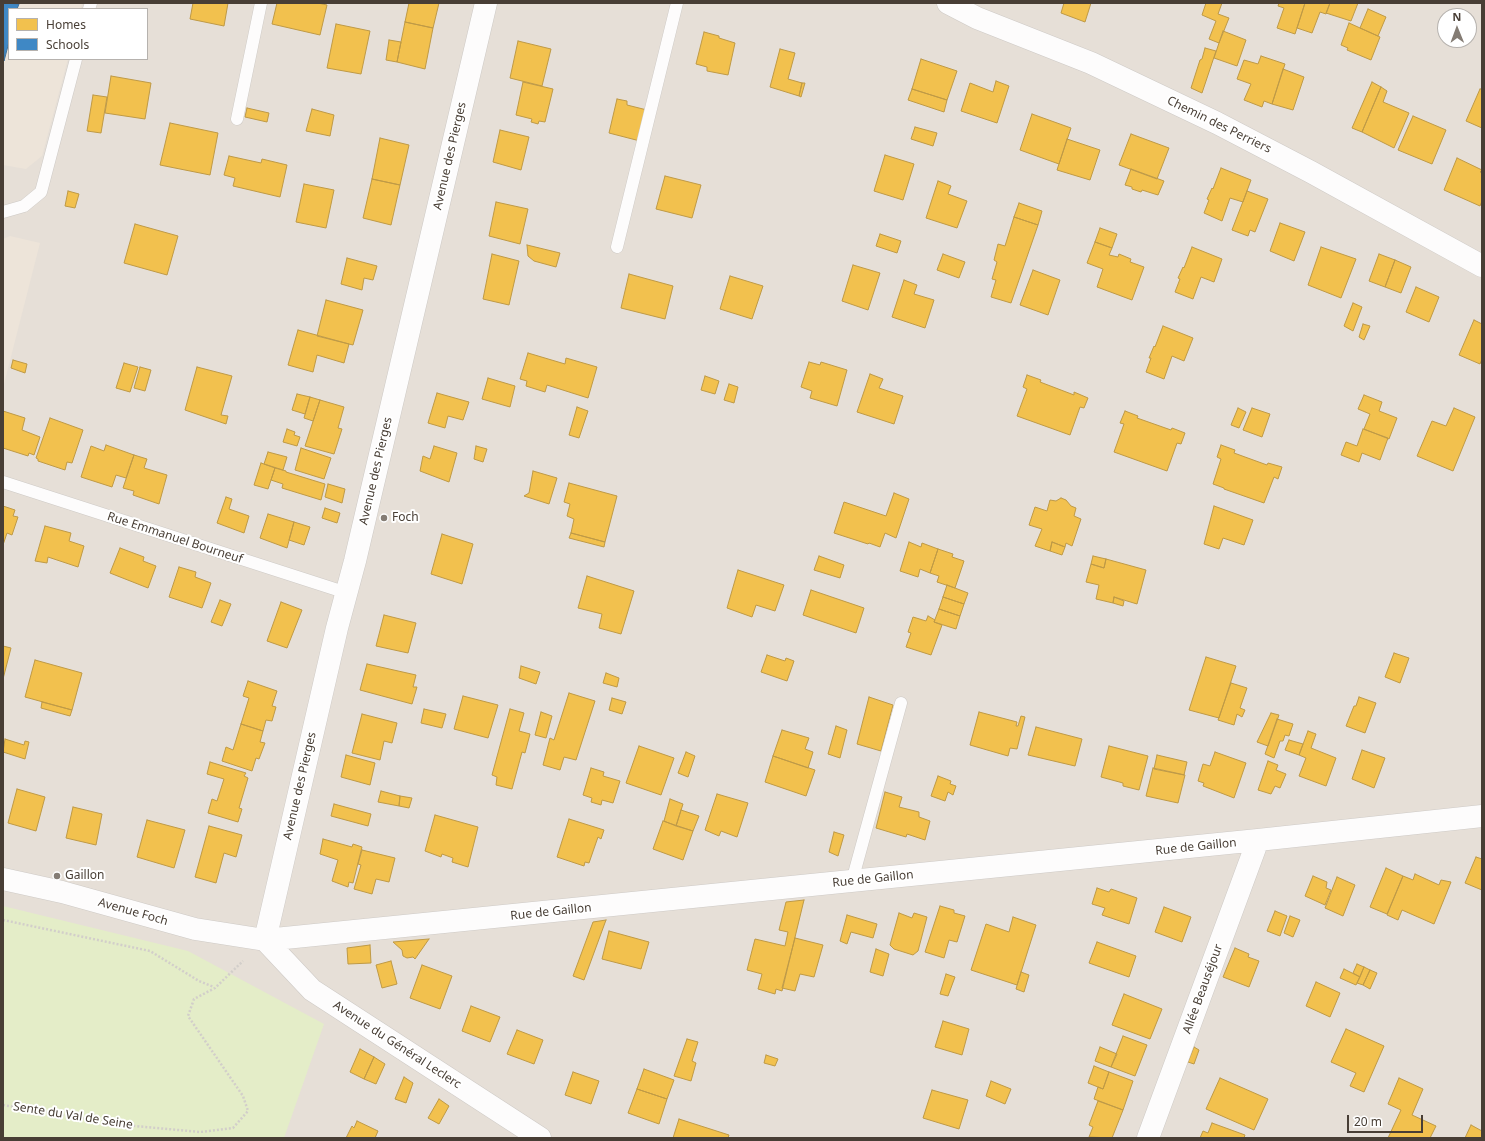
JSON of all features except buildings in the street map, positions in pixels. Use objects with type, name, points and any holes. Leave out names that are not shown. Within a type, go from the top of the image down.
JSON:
[{"type":"street","name":"Avenue des Pierges","points":[[265,940],[486,3]]},
{"type":"street","name":"Chemin des Perriers","points":[[948,3],[977,18],[1091,63],[1217,123],[1312,172],[1482,266]]},
{"type":"street","name":"Rue de Gaillon","points":[[265,940],[1482,816]]},
{"type":"street","name":"Allée Beauséjour","points":[[1148,1138],[1258,840]]},
{"type":"street","name":"Avenue Foch","points":[[3,879],[62,892],[195,929],[265,940]]},
{"type":"street","name":"Avenue du Général Leclerc","points":[[265,940],[312,990],[540,1138]]},
{"type":"lane","points":[[237,119],[261,3]]},
{"type":"lane","points":[[617,247],[677,3]]},
{"type":"lane","points":[[3,212],[24,206],[41,192],[76,60]]},
{"type":"lane","name":"Rue Emmanuel Bourneuf","points":[[3,482],[347,593]]},
{"type":"lane","points":[[852,881],[901,703]]},
{"type":"path","points":[[3,920],[150,950],[199,981],[215,988]]},
{"type":"path","name":"Sente du Val de Seine","points":[[3,1105],[124,1125],[200,1132],[233,1128],[248,1111],[243,1096],[188,1016],[194,999],[215,988],[265,940]]},
{"type":"shaded area","points":[[3,3],[1482,3],[1482,1138],[3,1138]]},
{"type":"shaded area","points":[[3,3],[82,3],[81,8],[8,8],[8,60],[68,60],[42,156],[26,169],[3,165]]},
{"type":"shaded area","points":[[10,236],[40,243],[3,388],[3,239]]},
{"type":"green space","points":[[3,906],[188,951],[324,1024],[284,1138],[3,1138]]},
{"type":"place","name":"Foch","points":[[384,518]]},
{"type":"place","name":"Gaillon","points":[[57,876]]}]
